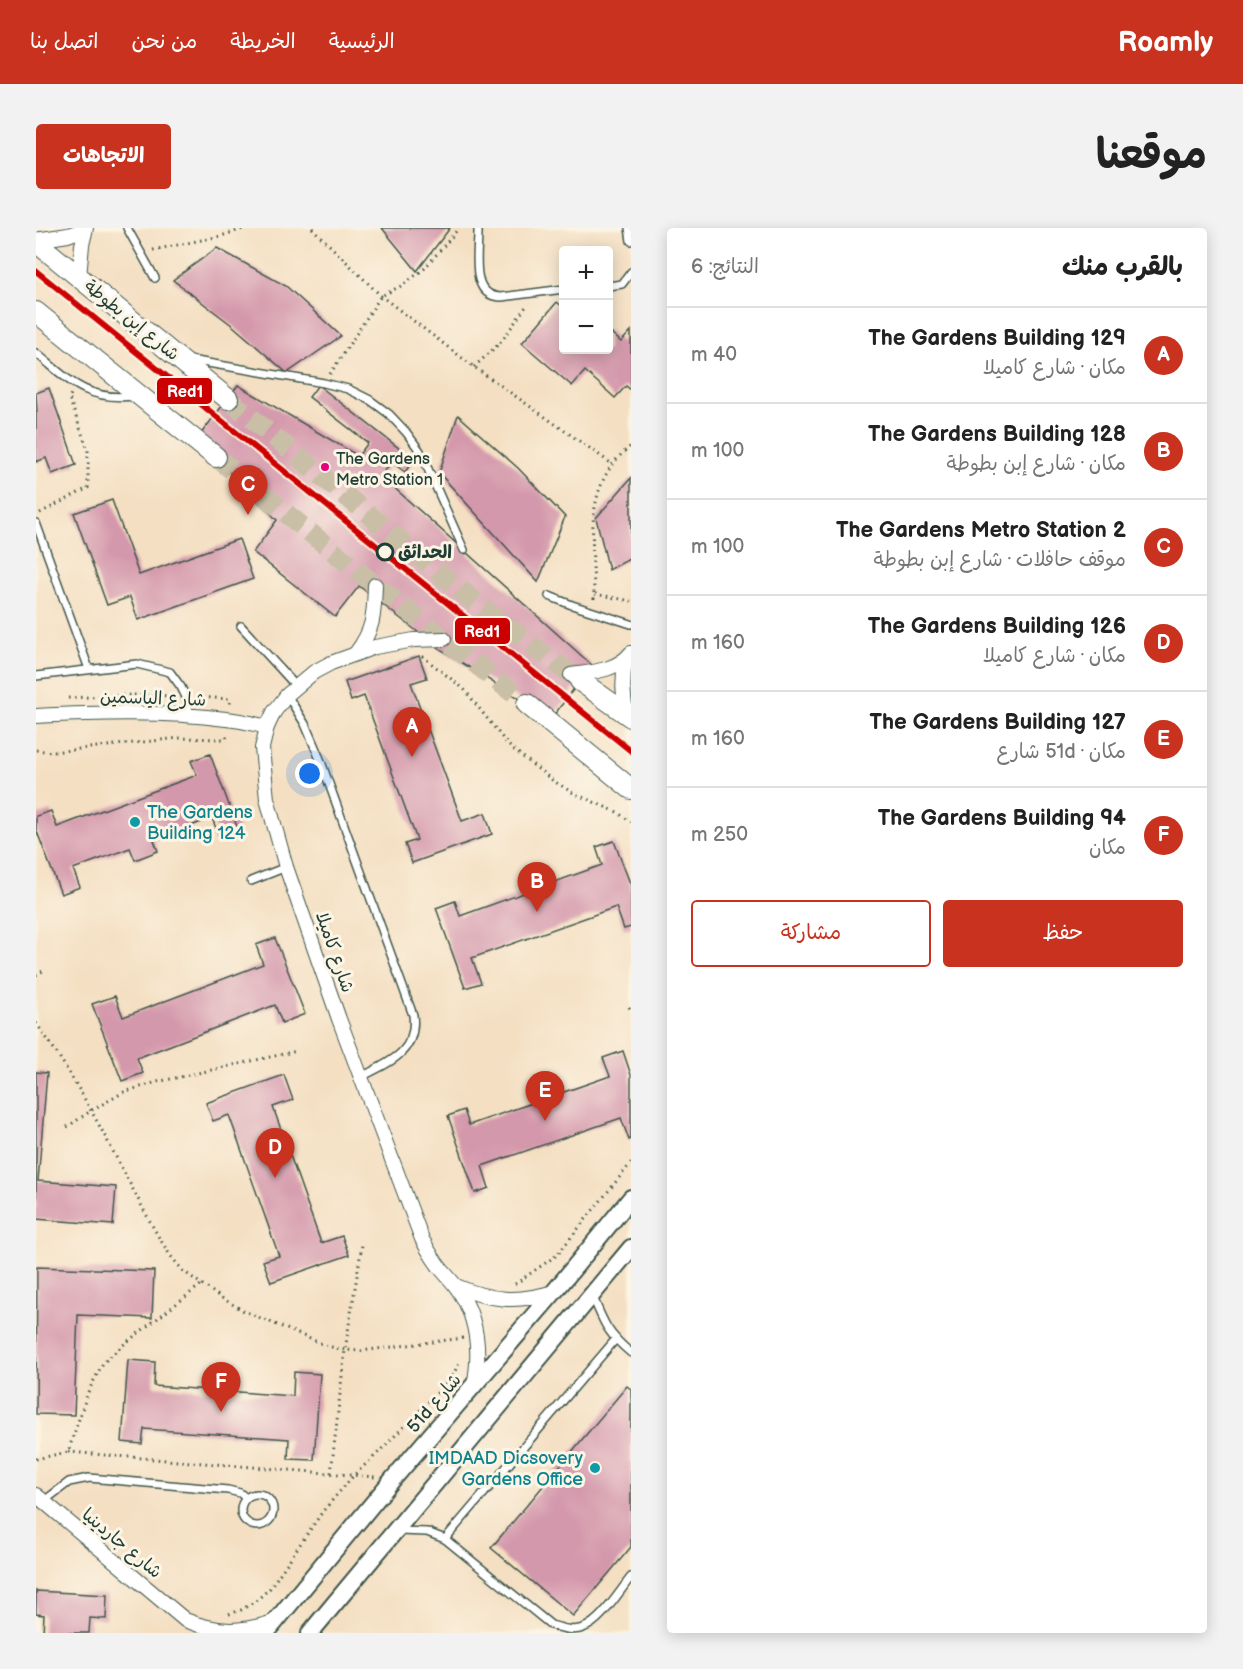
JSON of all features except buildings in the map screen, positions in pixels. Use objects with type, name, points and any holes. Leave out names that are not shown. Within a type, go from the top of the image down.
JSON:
[{"type":"main road","name":"شارع إبن بطوطة","points":[[36,241],[228,399]]},
{"type":"main road","points":[[36,312],[216,458]]},
{"type":"main road","points":[[575,678],[629,716]]},
{"type":"main road","points":[[527,704],[631,789]]},
{"type":"street","points":[[36,241],[60,237],[85,229],[79,277]]},
{"type":"street","points":[[356,653],[366,640],[372,625],[375,585]]},
{"type":"street","name":"شارع كاميلا","points":[[444,639],[375,646],[322,668],[291,691],[274,712],[267,727],[262,748],[267,799],[286,867],[361,1077],[422,1239],[442,1270],[456,1286],[469,1310],[477,1337],[478,1353],[474,1386]]},
{"type":"street","points":[[575,678],[606,669],[629,656]]},
{"type":"street","points":[[629,656],[623,673],[622,687],[629,716]]},
{"type":"street","name":"شارع الياسمين","points":[[36,716],[89,714],[190,716],[229,719],[267,727]]},
{"type":"street","name":"51d شارع","points":[[271,1627],[631,1198]]},
{"type":"street","points":[[310,1633],[631,1248]]},
{"type":"street","points":[[456,1286],[473,1294],[510,1300],[532,1298],[554,1292]]},
{"type":"street","name":"شارع جاردينيا","points":[[40,1498],[185,1620],[200,1627],[230,1633],[271,1627]]},
{"type":"street","name":"شارع جاردينيا","points":[[185,1620],[192,1633]]},
{"type":"lane","points":[[127,228],[155,278]]},
{"type":"lane","points":[[478,228],[478,280],[483,290],[497,297],[559,290]]},
{"type":"lane","points":[[629,228],[631,242]]},
{"type":"lane","points":[[613,285],[622,284],[631,272]]},
{"type":"lane","points":[[36,353],[76,386],[89,392],[112,397],[139,395]]},
{"type":"lane","points":[[178,358],[324,383],[348,389],[370,400],[389,414],[420,451],[464,550]]},
{"type":"lane","points":[[36,523],[88,669]]},
{"type":"lane","points":[[549,596],[631,624]]},
{"type":"lane","points":[[241,626],[291,691],[320,759],[413,1015],[414,1032],[402,1052],[361,1077]]},
{"type":"lane","points":[[36,676],[137,664],[170,672],[186,697],[190,716]]},
{"type":"lane","points":[[251,881],[286,867]]},
{"type":"lane","points":[[592,1295],[603,1322],[615,1340],[631,1353]]},
{"type":"lane","points":[[445,1539],[615,1340]]},
{"type":"lane","points":[[40,1498],[69,1482],[89,1478],[228,1490],[240,1493],[246,1498]]},
{"type":"lane","points":[[258,1494],[269,1499],[273,1511],[268,1522],[252,1525],[245,1520],[241,1509],[246,1498],[258,1494]]},
{"type":"lane","points":[[395,1531],[427,1532],[445,1539],[551,1625],[566,1629],[582,1629],[595,1622],[631,1577]]},
{"type":"path","points":[[134,240],[146,234],[154,251],[246,228]]},
{"type":"path","points":[[312,228],[381,296],[474,367],[612,464]]},
{"type":"path","points":[[324,383],[381,296],[403,285],[424,269],[459,228]]},
{"type":"path","points":[[474,367],[501,342],[537,292]]},
{"type":"path","points":[[36,515],[88,488],[88,450],[69,398],[76,386]]},
{"type":"path","points":[[594,613],[593,514],[603,480],[612,464],[631,446]]},
{"type":"path","points":[[594,593],[631,601]]},
{"type":"path","points":[[419,653],[464,688],[508,745],[523,757],[552,780],[575,794],[617,812],[631,822]]},
{"type":"path","points":[[36,975],[43,970]]},
{"type":"path","points":[[36,1023],[92,1110],[158,1236],[183,1271],[244,1311],[327,1346],[361,1351],[477,1337]]},
{"type":"path","points":[[67,1127],[124,1092],[297,1051]]},
{"type":"path","points":[[510,1300],[516,1283],[557,1254],[631,1163]]},
{"type":"path","points":[[330,1473],[345,1350],[362,1245]]},
{"type":"path","points":[[68,1452],[88,1392],[103,1364],[123,1345],[202,1284]]},
{"type":"path","points":[[230,1633],[229,1614],[257,1600],[270,1588],[323,1511],[354,1475],[446,1384],[460,1362],[461,1350]]},
{"type":"path","points":[[36,1459],[68,1452],[393,1479]]},
{"type":"tunnel","points":[[228,399],[492,616],[580,681]]},
{"type":"tunnel","points":[[216,457],[527,704]]},
{"type":"transit line","name":"Red1","points":[[36,271],[631,751]]},
{"type":"place","name":"The Gardens Metro Station 1","points":[[325,467]]},
{"type":"place","name":"The Gardens Metro Station 2","points":[[248,515]]},
{"type":"place","name":"الحدائق","points":[[385,552]]},
{"type":"place","name":"The Gardens Building 129","points":[[412,757]]},
{"type":"place","name":"The Gardens Building 124","points":[[135,822]]},
{"type":"place","name":"The Gardens Building 128","points":[[537,912]]},
{"type":"place","name":"The Gardens Building 127","points":[[545,1121]]},
{"type":"place","name":"The Gardens Building 126","points":[[275,1178]]},
{"type":"place","name":"The Gardens Building 94","points":[[221,1412]]},
{"type":"place","name":"IMDAAD Dicsovery Gardens Office","points":[[595,1468]]}]
